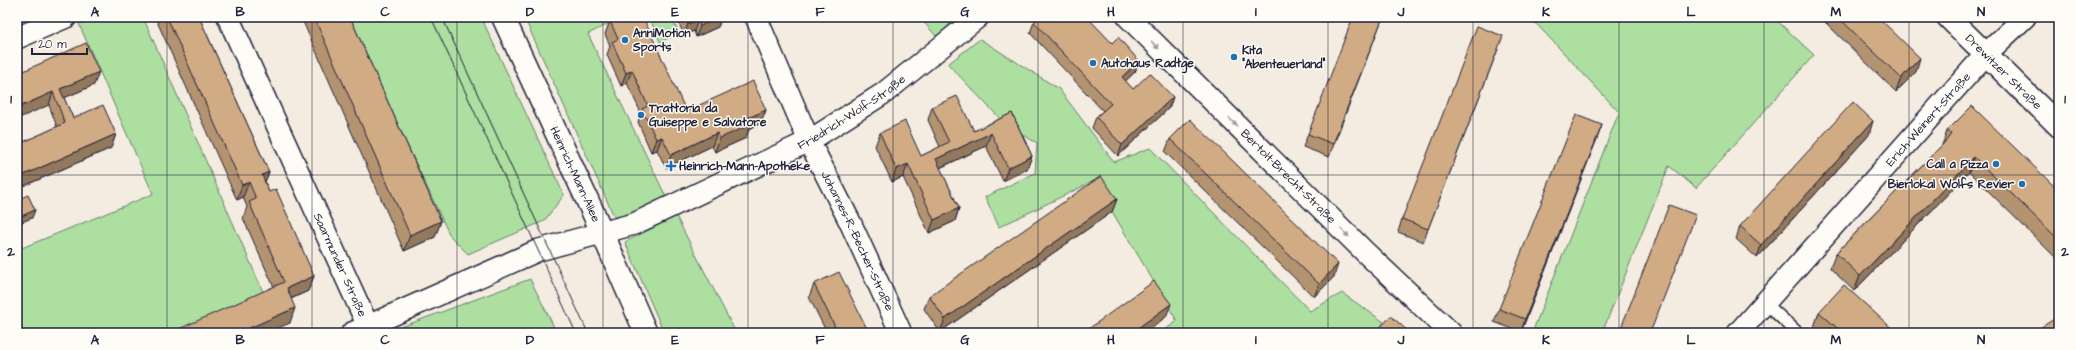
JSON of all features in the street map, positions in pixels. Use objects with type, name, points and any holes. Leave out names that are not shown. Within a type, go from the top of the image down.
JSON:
[{"type":"main road","name":"Heinrich-Mann-Allee","points":[[503,17],[602,232],[646,333]]},
{"type":"main road","name":"Drewitzer Straße","points":[[1948,17],[2059,126]]},
{"type":"street","points":[[17,38],[66,17]]},
{"type":"street","name":"Saarmunder Straße","points":[[228,17],[360,330],[539,250],[602,232]]},
{"type":"street","name":"Johannes-R.-Becher-Straße","points":[[756,17],[809,141],[850,222],[902,333]]},
{"type":"street","name":"Friedrich-Wolf-Straße","points":[[602,232],[638,223],[809,141],[884,93],[978,17]]},
{"type":"street","name":"Bertolt-Brecht-Straße","points":[[1128,17],[1366,253],[1451,333]]},
{"type":"street","name":"Erich-Weinert-Straße","points":[[1738,333],[1986,54],[2025,17]]},
{"type":"lane","points":[[1765,303],[1798,333]]},
{"type":"green space","points":[[97,17],[143,17],[264,294],[174,333],[17,333],[17,250],[153,194],[79,24]]},
{"type":"green space","points":[[347,17],[481,17],[564,195],[544,221],[468,254],[450,236]]},
{"type":"green space","points":[[524,17],[622,17],[588,34],[668,201],[617,223]]},
{"type":"green space","points":[[649,17],[671,17],[679,33],[660,42]]},
{"type":"green space","points":[[919,17],[957,17],[937,37]]},
{"type":"green space","points":[[1530,17],[1773,17],[1814,55],[1696,188],[1669,166],[1602,333],[1532,333],[1619,112]]},
{"type":"green space","points":[[980,39],[1059,89],[1114,162],[1150,148],[1310,311],[1342,293],[1384,322],[1376,333],[1161,333],[1177,321],[1094,181],[999,227],[985,197],[1035,173],[1037,143],[1007,126],[948,64]]},
{"type":"green space","points":[[676,216],[736,333],[664,333],[625,242]]},
{"type":"green space","points":[[530,279],[557,333],[385,333]]},
{"type":"building","points":[[167,17],[199,17],[269,172],[262,175],[269,192],[276,189],[314,276],[287,288],[295,308],[238,333],[170,333],[284,282],[249,202],[256,199],[249,182],[242,185]]},
{"type":"building","points":[[314,17],[350,17],[441,221],[410,235]]},
{"type":"building","points":[[619,17],[643,17],[686,111],[753,81],[766,110],[748,118],[750,125],[720,138],[717,133],[671,155],[662,137],[656,139],[642,109],[648,106],[632,70],[626,73],[612,42],[618,39],[610,21]]},
{"type":"building","points":[[685,17],[720,17],[700,26],[698,20],[688,24]]},
{"type":"building","points":[[1040,17],[1087,17],[1112,43],[1118,37],[1139,61],[1122,77],[1133,89],[1150,73],[1173,97],[1122,145],[1096,117],[1111,104],[1034,22]]},
{"type":"building","points":[[1353,17],[1383,17],[1333,144],[1308,134]]},
{"type":"building","points":[[1838,17],[1878,17],[1920,58],[1901,78]]},
{"type":"building","points":[[1477,26],[1503,36],[1428,229],[1402,219]]},
{"type":"building","points":[[86,43],[99,72],[60,89],[73,118],[103,105],[116,134],[17,178],[17,145],[65,123],[53,92],[17,108],[17,74]]},
{"type":"building","points":[[957,96],[974,131],[1012,113],[1032,156],[1008,168],[991,133],[936,159],[959,208],[934,220],[908,164],[896,169],[880,133],[905,121],[921,156],[949,142],[932,107]]},
{"type":"building","points":[[1853,102],[1873,121],[1761,245],[1740,226]]},
{"type":"building","points":[[1972,106],[2059,191],[2059,240],[1974,157],[1860,276],[1836,253],[1946,141],[1951,134],[1947,131]]},
{"type":"building","points":[[1576,115],[1602,125],[1525,319],[1499,309]]},
{"type":"building","points":[[1190,119],[1338,264],[1319,284],[1170,139]]},
{"type":"building","points":[[1101,176],[1117,199],[945,319],[929,296]]},
{"type":"building","points":[[28,195],[35,210],[17,218],[17,200]]},
{"type":"building","points":[[1669,205],[1696,215],[1650,333],[1619,333]]},
{"type":"building","points":[[839,272],[869,333],[838,333],[814,284]]},
{"type":"building","points":[[1154,281],[1171,304],[1131,333],[1083,333]]},
{"type":"building","points":[[1844,285],[1897,333],[1843,333],[1819,312]]},
{"type":"building","points":[[1391,316],[1410,333],[1375,333]]},
{"type":"building","points":[[2059,316],[2059,333],[2032,333]]},
{"type":"tram line","points":[[431,17],[576,333]]},
{"type":"tram line","points":[[442,17],[588,333]]},
{"type":"place","name":"AnniMotion Sports","points":[[625,40]]},
{"type":"place","name":"Kita \"Abenteuerland\"","points":[[1234,57]]},
{"type":"place","name":"Autohaus Radtge","points":[[1093,63]]},
{"type":"place","name":"Trattoria da Guiseppe e Salvatore","points":[[641,115]]},
{"type":"place","name":"Call a Pizza","points":[[1996,164]]},
{"type":"place","name":"Heinrich-Mann-Apotheke","points":[[671,166]]},
{"type":"place","name":"Bierlokal Wolfs Revier","points":[[2022,184]]}]
